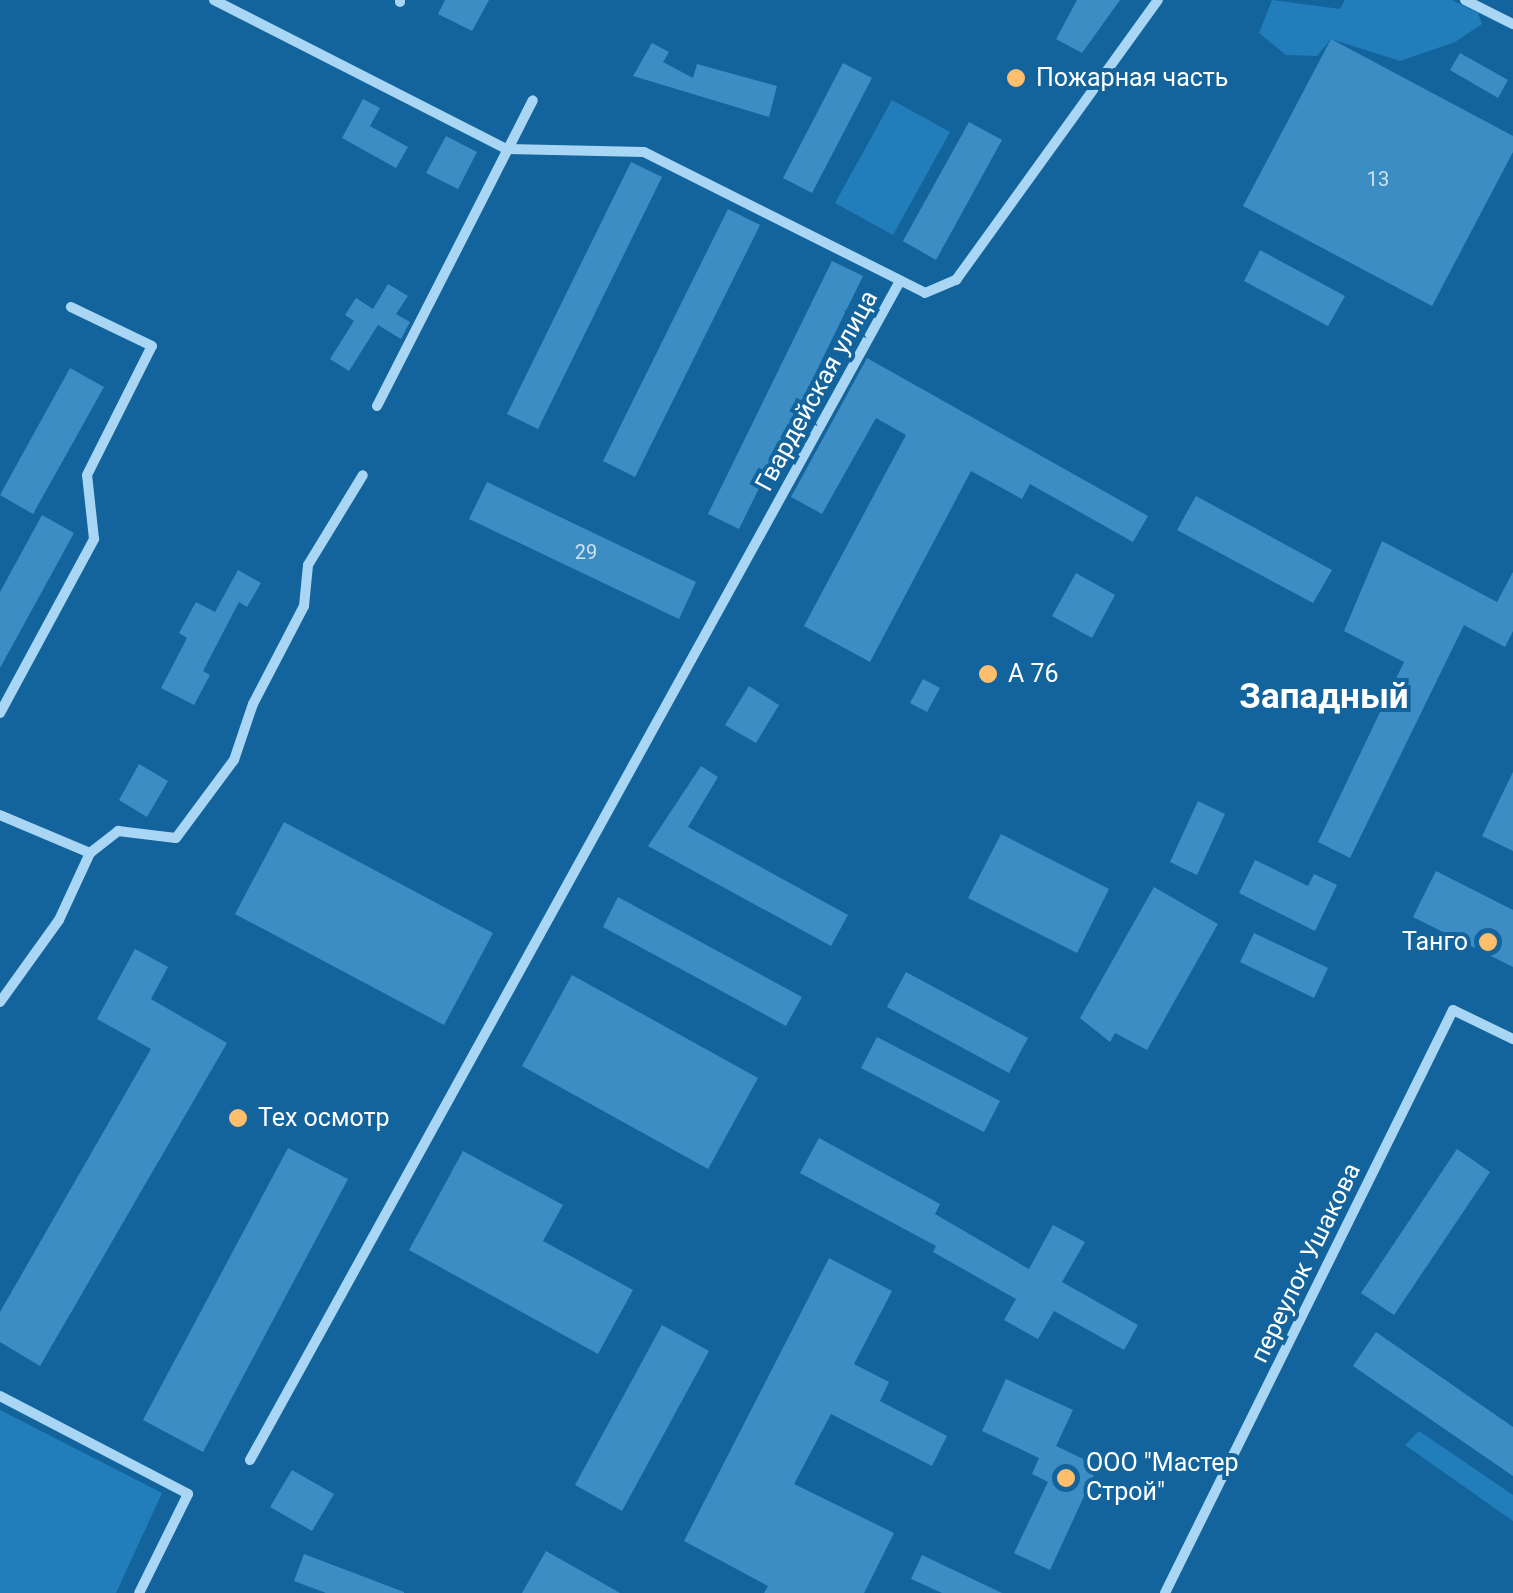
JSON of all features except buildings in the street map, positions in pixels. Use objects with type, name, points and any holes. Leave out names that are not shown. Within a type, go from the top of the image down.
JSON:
[{"type":"street","points":[[214,0],[454,126],[507,149],[644,152],[900,281]]},
{"type":"street","name":"Гвардейская улица","points":[[250,1460],[900,281],[925,293],[956,280],[1158,0]]},
{"type":"street","points":[[1465,0],[1513,24]]},
{"type":"street","points":[[377,406],[532,100]]},
{"type":"street","points":[[0,712],[94,539],[87,474],[152,346],[70,308]]},
{"type":"street","points":[[0,1002],[59,920],[90,853],[118,831],[176,838],[234,760],[253,704],[304,606],[308,565],[363,475]]},
{"type":"street","points":[[0,816],[90,853]]},
{"type":"street","name":"переулок Ушакова","points":[[1165,1593],[1453,1010],[1513,1039]]},
{"type":"street","points":[[0,1396],[188,1494],[139,1593]]},
{"type":"shaded area","points":[[1272,0],[1340,9],[1345,0],[1452,0],[1478,13],[1482,24],[1455,42],[1400,61],[1331,39],[1317,56],[1286,55],[1259,33]]},
{"type":"shaded area","points":[[892,100],[950,132],[893,235],[835,203]]},
{"type":"shaded area","points":[[0,1410],[162,1493],[116,1593],[0,1593]]},
{"type":"shaded area","points":[[1419,1431],[1513,1495],[1513,1521],[1405,1445]]},
{"type":"place","name":"Пожарная часть","points":[[1016,78]]},
{"type":"place","name":"А 76","points":[[988,674]]},
{"type":"place","name":"Танго","points":[[1488,942]]},
{"type":"place","name":"Тех осмотр","points":[[238,1118]]},
{"type":"place","name":"ООО \"Мастер Строй\"","points":[[1066,1478]]},
{"type":"district","name":"Западный","points":[[1324,697]]}]
